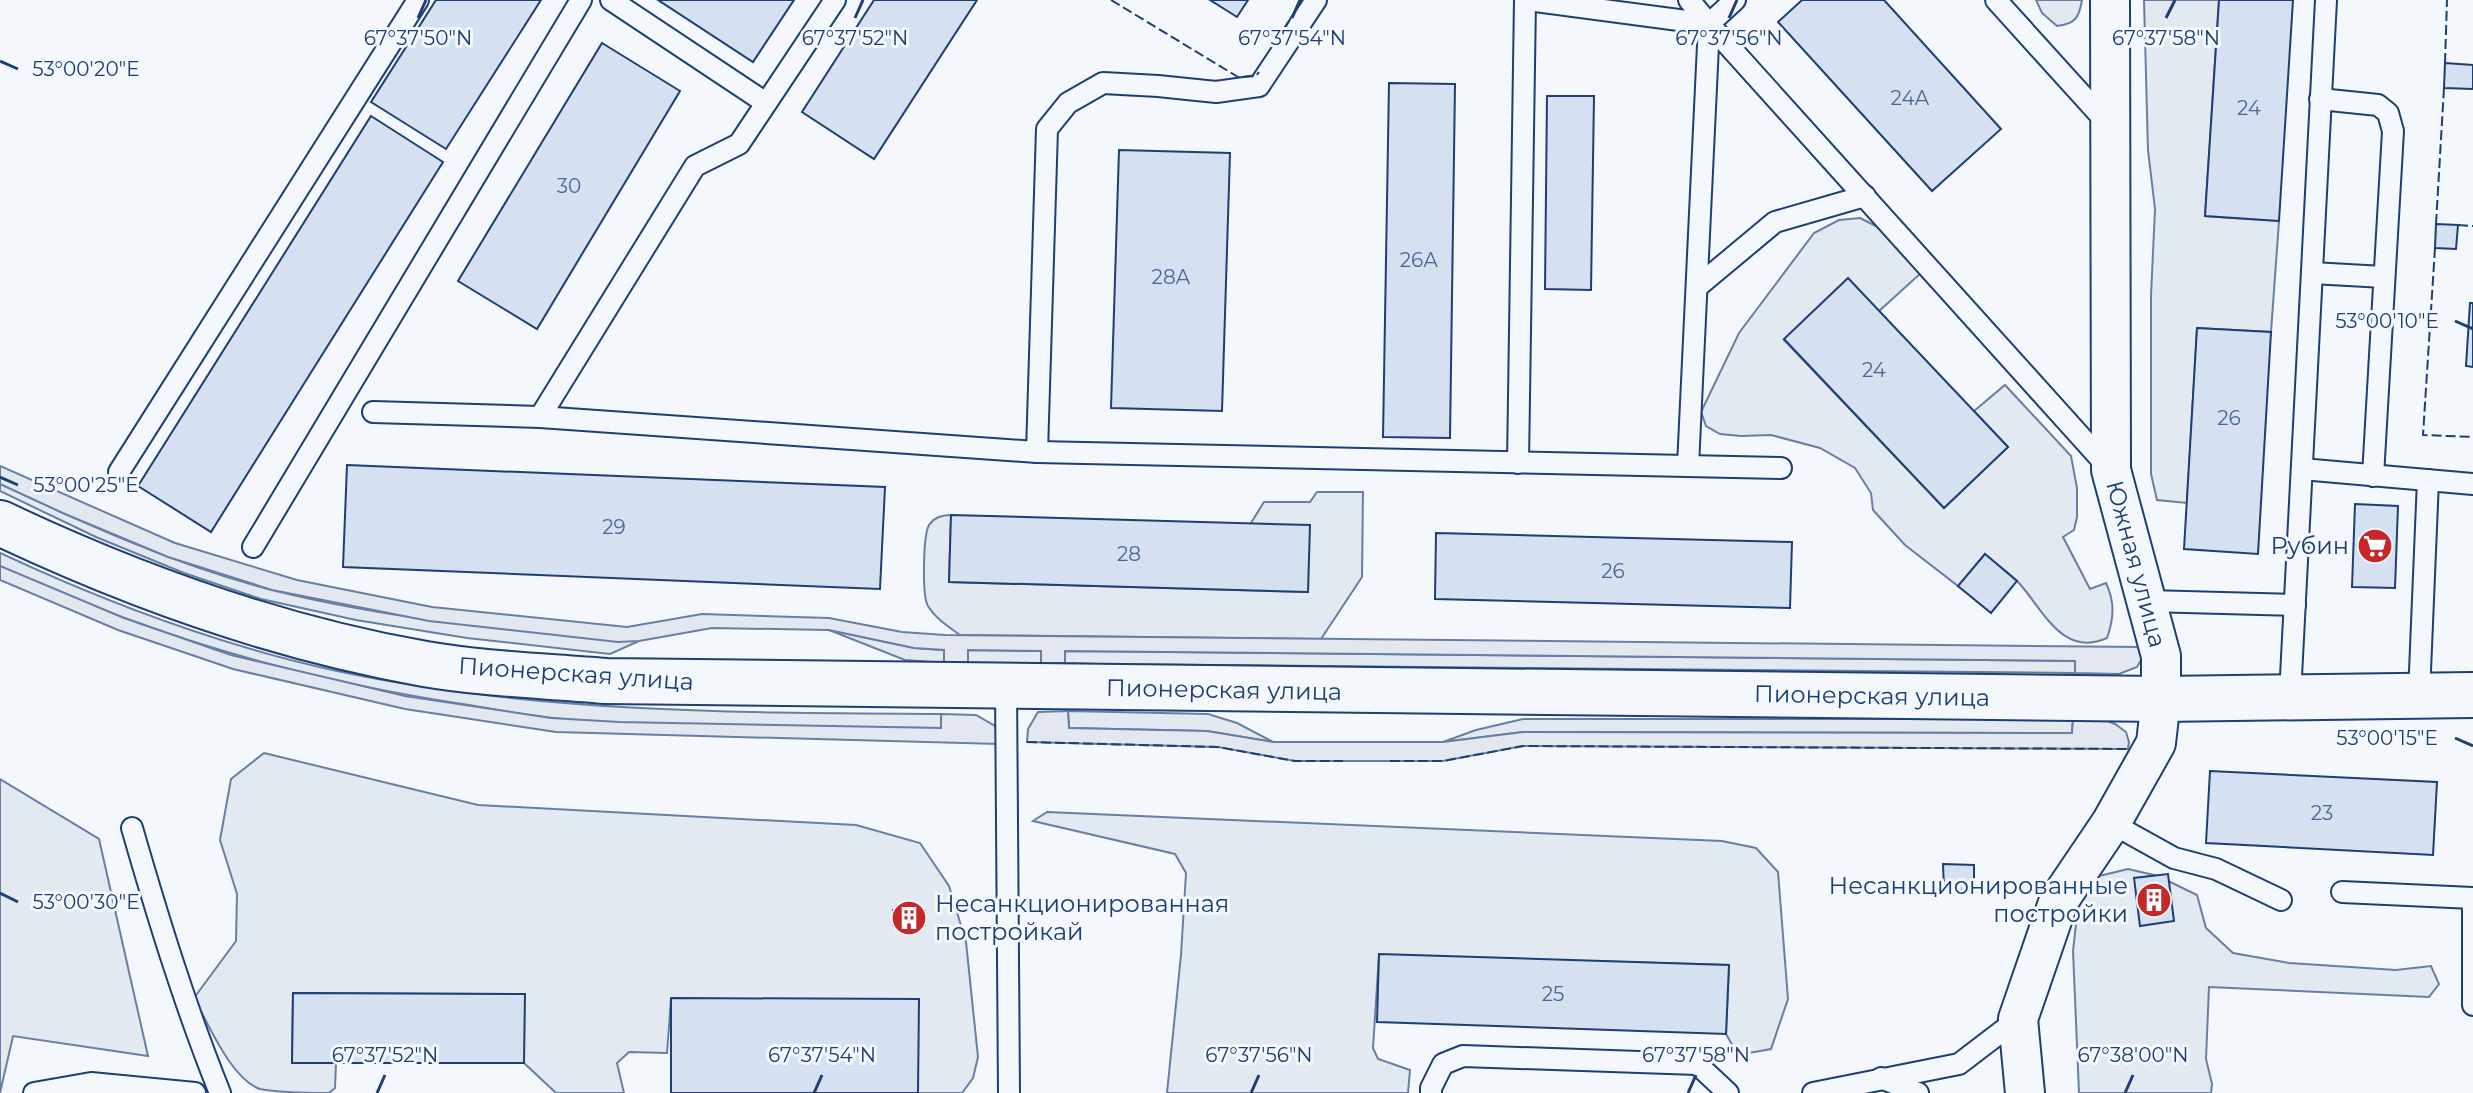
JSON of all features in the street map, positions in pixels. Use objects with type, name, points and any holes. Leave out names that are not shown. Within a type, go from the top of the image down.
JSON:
[{"type":"street","name":"Южная улица","points":[[2025,1093],[2018,1019],[2059,900],[2111,823],[2156,743],[2161,699],[2161,656],[2111,470],[2110,0]]},
{"type":"street","name":"Пионерская улица","points":[[0,523],[69,556],[282,631],[427,664],[606,681],[2161,699],[2473,695]]},
{"type":"lane","points":[[119,472],[418,0]]},
{"type":"lane","points":[[253,547],[581,0]]},
{"type":"lane","points":[[611,0],[766,103]]},
{"type":"lane","points":[[540,417],[695,166],[739,144],[835,0]]},
{"type":"lane","points":[[1037,452],[1047,129],[1068,103],[1103,83],[1216,92],[1259,86],[1316,0]]},
{"type":"lane","points":[[1518,463],[1526,0],[1709,24]]},
{"type":"lane","points":[[1689,0],[2111,470]]},
{"type":"lane","points":[[1688,466],[1709,24],[1735,0]]},
{"type":"lane","points":[[1996,0],[2110,126]]},
{"type":"lane","points":[[2290,696],[2326,0]]},
{"type":"lane","points":[[2320,99],[2378,105],[2388,113],[2393,131],[2373,476]]},
{"type":"lane","points":[[1697,287],[1775,222],[1865,196]]},
{"type":"lane","points":[[2312,273],[2384,277]]},
{"type":"lane","points":[[373,412],[540,417],[1037,452],[1781,468]]},
{"type":"lane","points":[[2302,469],[2473,484]]},
{"type":"lane","points":[[2419,695],[2428,480]]},
{"type":"lane","points":[[2148,601],[2295,605]]},
{"type":"lane","points":[[1006,687],[1007,1091]]},
{"type":"lane","points":[[2111,823],[2174,858],[2216,869],[2281,900]]},
{"type":"lane","points":[[132,828],[167,949],[194,1030],[220,1093]]},
{"type":"lane","points":[[2342,892],[2473,898],[2473,1005]]},
{"type":"lane","points":[[1813,1093],[1959,1064],[2018,1019]]},
{"type":"lane","points":[[1431,1093],[1443,1064],[1463,1056],[1697,1064],[1728,1093]]},
{"type":"lane","points":[[1881,1078],[1918,1093]]},
{"type":"lane","points":[[34,1093],[91,1083],[195,1093]]},
{"type":"shaded area","points":[[2036,0],[2082,0],[2075,19],[2057,26],[2042,13]]},
{"type":"shaded area","points":[[2144,0],[2219,0],[2205,216],[2279,221],[2271,332],[2197,328],[2187,503],[2157,500],[2151,474],[2151,296],[2155,209],[2148,150]]},
{"type":"shaded area","points":[[1860,218],[1880,228],[1921,273],[1879,311],[1784,340],[1944,508],[2008,447],[1974,411],[2005,385],[2071,456],[2077,488],[2077,517],[2074,530],[2063,537],[2090,589],[2106,583],[2112,610],[2107,638],[2092,643],[2066,637],[2046,618],[2019,583],[1985,554],[1958,586],[1905,545],[1873,510],[1871,493],[1855,468],[1820,448],[1771,435],[1720,434],[1706,426],[1701,412],[1739,333],[1814,233],[1839,220]]},
{"type":"shaded area","points":[[0,466],[175,543],[297,580],[432,607],[627,627],[702,614],[829,618],[902,632],[945,635],[2141,647],[2141,660],[2137,667],[2119,674],[2075,673],[2075,661],[1065,651],[1065,663],[1041,664],[1041,651],[968,650],[968,663],[944,663],[944,650],[914,648],[829,630],[712,628],[618,642],[429,621],[272,590],[168,557],[65,514],[0,484]]},
{"type":"shaded area","points":[[0,484],[168,557],[272,590],[408,617],[639,641],[610,654],[467,638],[356,620],[261,599],[184,573],[96,537],[0,491]]},
{"type":"shaded area","points":[[1317,492],[1363,492],[1362,577],[1321,639],[960,635],[934,614],[926,600],[924,566],[927,531],[936,518],[951,515],[949,582],[1307,592],[1251,523],[1264,502],[1310,502]]},
{"type":"shaded area","points":[[0,553],[82,589],[208,636],[294,661],[412,685],[562,703],[638,708],[941,714],[941,728],[601,722],[553,718],[408,695],[229,653],[113,614],[0,566]]},
{"type":"shaded area","points":[[0,566],[124,618],[231,655],[405,696],[551,718],[619,722],[941,728],[941,714],[976,715],[995,726],[999,744],[556,732],[405,709],[233,669],[118,630],[0,580]]},
{"type":"shaded area","points":[[829,630],[914,648],[944,650],[944,663],[905,660]]},
{"type":"shaded area","points":[[968,650],[1041,651],[1041,664],[968,663]]},
{"type":"shaded area","points":[[1065,651],[2076,661],[2075,673],[1097,664],[1065,663]]},
{"type":"shaded area","points":[[1068,711],[1208,714],[1237,723],[1273,742],[1207,731],[1069,728]]},
{"type":"shaded area","points":[[1068,711],[1069,728],[1207,731],[1273,742],[1443,742],[1523,732],[2072,733],[2073,719],[2105,720],[2115,724],[2126,732],[2129,742],[2128,749],[1523,746],[1443,761],[1295,761],[1218,747],[1027,742],[1028,729],[1038,712]]},
{"type":"shaded area","points":[[1523,719],[2073,719],[2072,733],[1523,732],[1443,742],[1476,730]]},
{"type":"shaded area","points":[[264,753],[478,805],[856,825],[920,843],[949,886],[966,942],[978,1057],[973,1078],[962,1093],[918,1093],[918,1006],[671,999],[667,1053],[629,1052],[617,1063],[624,1093],[556,1093],[524,1063],[524,994],[293,993],[292,1062],[336,1063],[335,1088],[329,1093],[260,1089],[239,1074],[230,1062],[194,998],[236,941],[237,894],[220,840],[231,779]]},
{"type":"shaded area","points":[[0,779],[99,839],[148,1056],[13,1036],[0,1093]]},
{"type":"shaded area","points":[[1047,812],[1722,841],[1756,848],[1778,872],[1788,999],[1771,1049],[1738,1055],[1726,1034],[1729,965],[1379,955],[1373,1048],[1378,1059],[1410,1070],[1408,1093],[1167,1093],[1186,873],[1175,854],[1033,821]]},
{"type":"shaded area","points":[[2128,869],[2158,876],[2197,895],[2206,928],[2233,953],[2289,963],[2396,970],[2431,966],[2439,984],[2429,997],[2209,987],[2206,1059],[2211,1093],[2079,1093],[2073,951],[2079,898],[2095,877]]},
{"type":"building","points":[[436,0],[541,0],[446,149],[371,102]]},
{"type":"building","points":[[658,0],[794,0],[753,62]]},
{"type":"building","points":[[874,0],[977,0],[874,159],[802,112]]},
{"type":"building","points":[[1210,0],[1248,0],[1237,17]]},
{"type":"building","points":[[1802,0],[1884,0],[2001,129],[1932,191],[1778,22]]},
{"type":"building","points":[[2219,0],[2293,0],[2279,221],[2205,216]]},
{"type":"building","points":[[602,43],[680,91],[537,329],[458,281]]},
{"type":"building","points":[[2445,63],[2473,65],[2473,89],[2444,88]]},
{"type":"building","points":[[1389,83],[1455,84],[1450,438],[1383,437]]},
{"type":"building","points":[[1547,96],[1594,96],[1591,290],[1545,289]]},
{"type":"building","points":[[371,116],[443,162],[211,532],[138,486]]},
{"type":"building","points":[[1119,150],[1230,153],[1222,411],[1111,408]]},
{"type":"building","points":[[2436,224],[2458,225],[2456,249],[2435,248]]},
{"type":"building","points":[[1848,278],[2008,447],[1944,508],[1784,339]]},
{"type":"building","points":[[2470,303],[2473,303],[2473,367],[2466,366]]},
{"type":"building","points":[[2197,328],[2271,332],[2258,554],[2184,549]]},
{"type":"building","points":[[347,465],[885,487],[880,589],[343,567]]},
{"type":"building","points":[[2355,504],[2398,506],[2395,588],[2352,587]]},
{"type":"building","points":[[951,515],[1310,525],[1308,592],[949,582]]},
{"type":"building","points":[[1436,533],[1792,542],[1790,608],[1435,599]]},
{"type":"building","points":[[1985,554],[2017,581],[1991,613],[1958,586]]},
{"type":"building","points":[[2210,771],[2437,782],[2433,855],[2206,843]]},
{"type":"building","points":[[1943,864],[1974,865],[1974,890],[1944,890]]},
{"type":"building","name":"Несанкционированные постройки","points":[[2168,874],[2174,921],[2140,926],[2134,878]]},
{"type":"building","name":"Несанкционированная постройкай","points":[[893,910],[925,911],[925,925],[893,925]]},
{"type":"building","points":[[1379,954],[1729,965],[1726,1034],[1377,1022]]},
{"type":"building","points":[[293,993],[525,994],[524,1063],[292,1063]]},
{"type":"building","points":[[671,998],[919,999],[918,1093],[671,1093]]},
{"type":"fence","points":[[1111,0],[1238,77],[1256,76],[1259,72]]},
{"type":"fence","points":[[1277,41],[1302,0]]},
{"type":"fence","points":[[2445,63],[2447,0]]},
{"type":"fence","points":[[2436,224],[2444,88]]},
{"type":"fence","points":[[2458,225],[2473,226]]},
{"type":"fence","points":[[2435,248],[2423,435],[2473,437]]},
{"type":"fence","points":[[1027,742],[1218,747],[1295,761],[1343,761]]},
{"type":"fence","points":[[1390,761],[1443,761],[1523,746],[2128,749]]},
{"type":"place","name":"Рубин","points":[[2375,546]]},
{"type":"place","name":"Несанкционированные постройки","points":[[2154,900]]},
{"type":"place","name":"Несанкционированная постройкай","points":[[909,918]]}]
